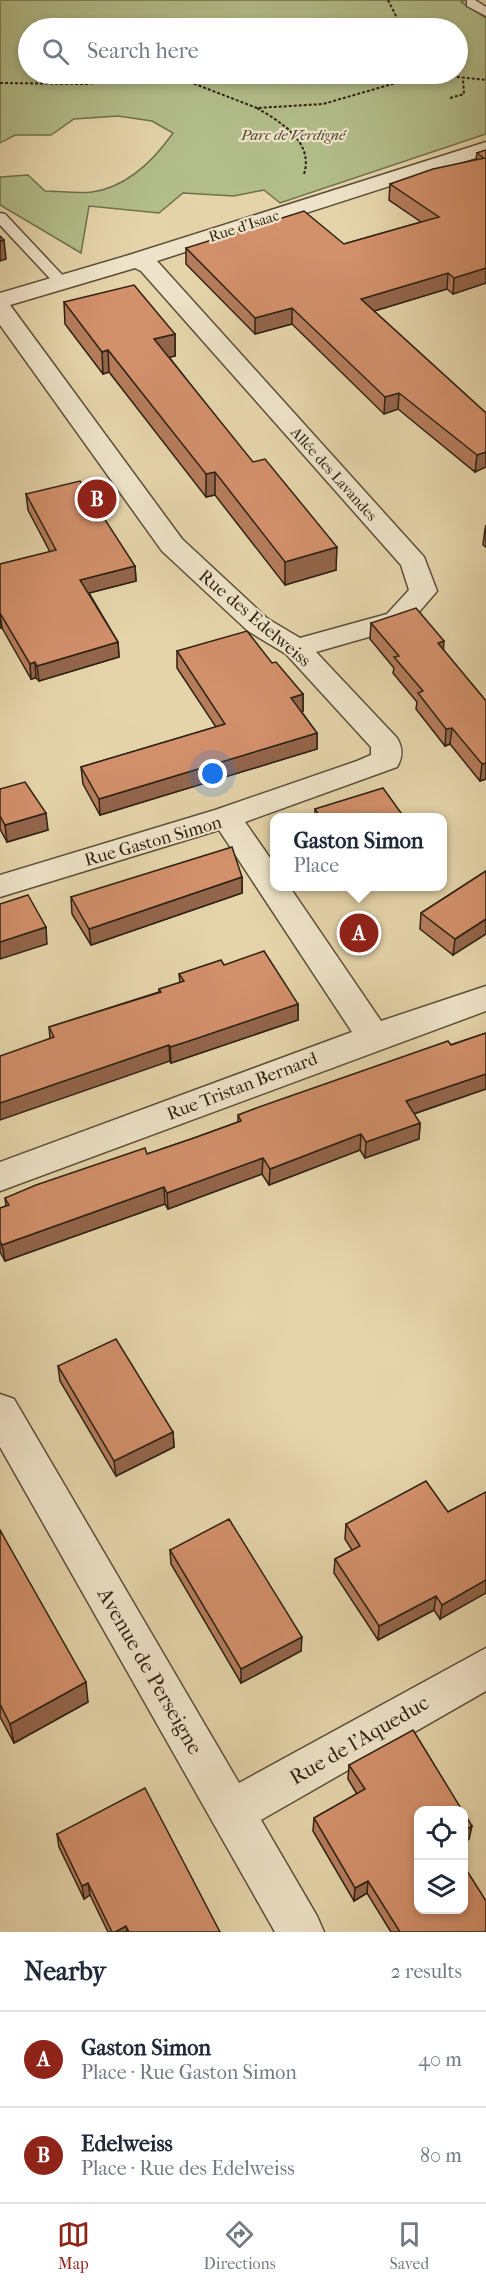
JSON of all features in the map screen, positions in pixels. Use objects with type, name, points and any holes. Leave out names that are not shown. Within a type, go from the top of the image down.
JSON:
[{"type":"street","name":"Rue d'Isaac","points":[[0,300],[137,260],[486,148]]},
{"type":"street","name":"Allée des Lavandes","points":[[137,260],[149,266],[414,563],[423,591],[397,620],[296,648]]},
{"type":"street","name":"Rue des Edelweiss","points":[[0,308],[172,545],[258,625],[296,648],[386,745],[386,760],[226,817]]},
{"type":"street","name":"Rue Gaston Simon","points":[[0,886],[226,817],[270,882]]},
{"type":"street","name":"Rue Gaston Simon","points":[[276,891],[374,1036]]},
{"type":"street","name":"Rue Tristan Bernard","points":[[0,1177],[374,1036],[486,998]]},
{"type":"street","name":"Avenue de Perseigne","points":[[0,1411],[301,1932]]},
{"type":"street","name":"Rue de l'Aqueduc","points":[[231,1812],[486,1668]]},
{"type":"lane","points":[[471,3],[486,12]]},
{"type":"lane","points":[[0,217],[62,283]]},
{"type":"path","points":[[388,0],[397,18]]},
{"type":"path","points":[[468,79],[486,80]]},
{"type":"path","points":[[0,83],[18,83]]},
{"type":"path","points":[[195,84],[258,108],[290,129],[307,160],[303,176]]},
{"type":"path","points":[[258,108],[313,107],[342,101],[395,84]]},
{"type":"path","points":[[450,98],[464,94],[463,84]]},
{"type":"green space","name":"Parc de Verdigné","points":[[0,0],[466,0],[461,2],[486,18],[486,134],[280,203],[264,190],[234,196],[183,193],[159,213],[89,206],[81,253],[0,205],[0,177],[28,175],[45,191],[86,193],[105,189],[138,171],[173,133],[152,121],[118,116],[74,119],[51,135],[15,135],[0,143]]},
{"type":"building","points":[[486,150],[486,268],[454,278],[448,273],[361,299],[486,413],[486,452],[477,455],[399,393],[385,397],[292,308],[255,318],[186,248],[304,211],[344,244],[439,217],[390,184],[433,169],[484,158],[477,153]]},
{"type":"building","points":[[134,285],[175,334],[154,339],[253,462],[265,459],[337,547],[285,562],[215,472],[206,474],[108,350],[102,352],[64,302]]},
{"type":"building","points":[[80,481],[135,566],[80,580],[118,642],[37,666],[35,662],[30,664],[0,613],[0,564],[56,550],[26,494]]},
{"type":"building","points":[[416,608],[444,641],[438,643],[486,701],[486,763],[482,764],[452,728],[446,729],[418,693],[423,691],[394,657],[399,656],[371,623]]},
{"type":"building","points":[[247,631],[272,663],[276,662],[303,694],[291,698],[317,733],[99,799],[81,767],[225,724],[177,651]]},
{"type":"building","points":[[25,782],[46,813],[5,825],[0,816],[0,789]]},
{"type":"building","points":[[383,788],[401,813],[318,813],[315,809]]},
{"type":"building","points":[[232,847],[242,877],[89,929],[71,897]]},
{"type":"building","points":[[486,871],[486,919],[455,939],[421,913]]},
{"type":"building","points":[[28,895],[46,927],[0,942],[0,904]]},
{"type":"building","points":[[264,951],[298,1004],[0,1103],[0,1056],[54,1037],[49,1027],[161,992],[159,989],[184,981],[179,974],[221,960],[224,965]]},
{"type":"building","points":[[486,1033],[486,1074],[406,1101],[420,1123],[366,1142],[361,1134],[270,1169],[263,1158],[167,1193],[164,1187],[2,1245],[0,1241],[0,1208],[9,1205],[5,1198],[36,1185],[145,1148],[147,1154],[194,1138],[241,1121],[238,1115],[448,1041],[451,1045]]},
{"type":"building","points":[[116,1339],[173,1432],[114,1461],[58,1366]]},
{"type":"building","points":[[426,1481],[448,1512],[486,1492],[486,1580],[442,1605],[436,1596],[379,1626],[335,1559],[360,1546],[346,1524]]},
{"type":"building","points":[[229,1519],[302,1637],[241,1669],[170,1550]]},
{"type":"building","points":[[0,1530],[86,1682],[10,1724],[0,1704]]},
{"type":"building","points":[[413,1730],[460,1806],[414,1806],[414,1914],[468,1914],[468,1872],[486,1901],[486,1932],[400,1932],[368,1881],[355,1888],[314,1818],[365,1789],[349,1765]]},
{"type":"building","points":[[145,1788],[220,1932],[129,1932],[126,1926],[112,1932],[88,1883],[82,1886],[57,1834]]},
{"type":"place","name":"Edelweiss","points":[[97,499]]},
{"type":"place","name":"Gaston Simon","points":[[359,933]]}]
